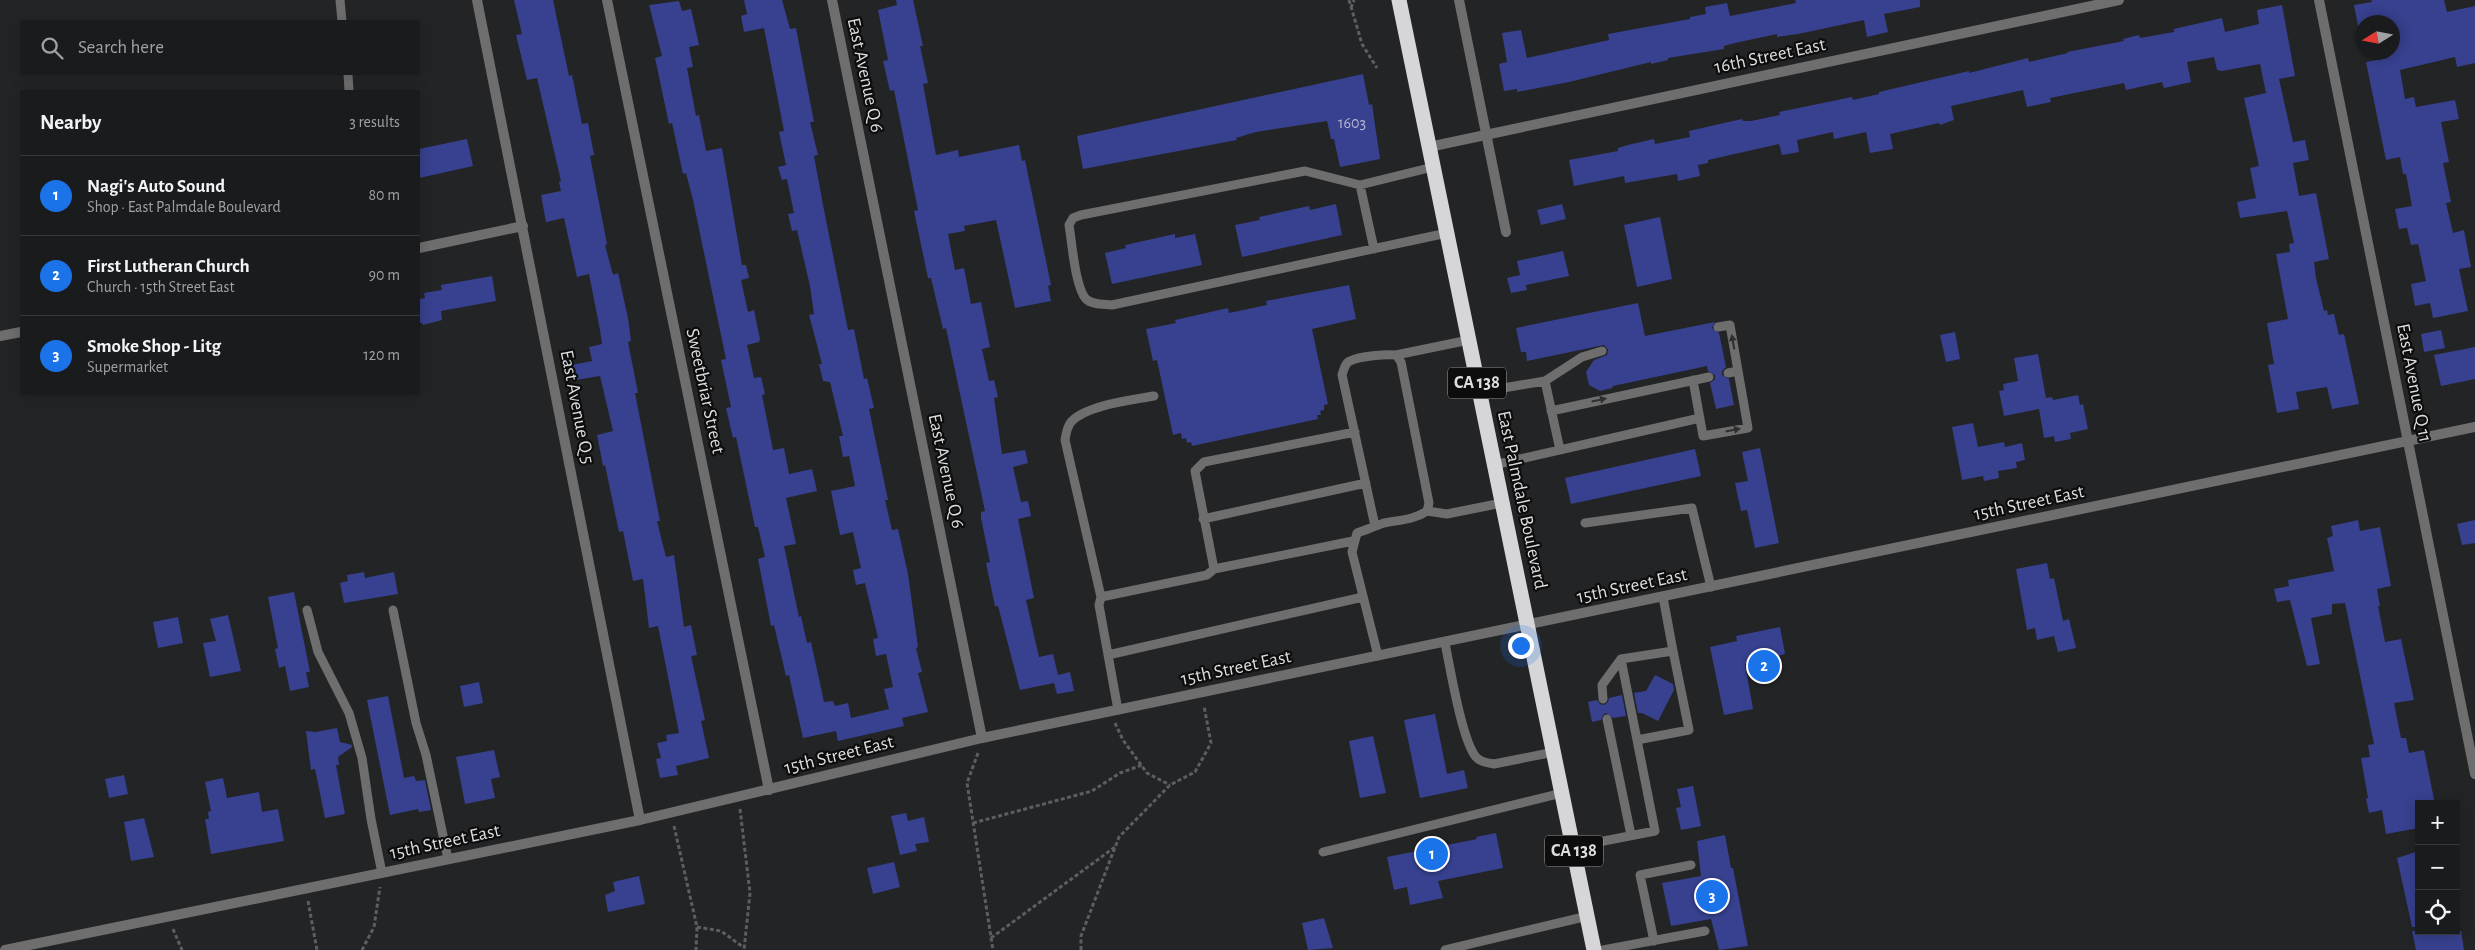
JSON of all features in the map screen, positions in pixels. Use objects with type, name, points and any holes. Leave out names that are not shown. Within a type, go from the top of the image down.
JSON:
[{"type":"highway","name":"East Palmdale Boulevard","points":[[1400,0],[1446,233],[1594,950]]},
{"type":"street","name":"East Avenue Q 5","points":[[477,0],[640,820]]},
{"type":"street","name":"Sweetbriar Street","points":[[607,0],[769,790]]},
{"type":"street","name":"East Avenue Q 6","points":[[832,0],[982,738]]},
{"type":"street","points":[[1459,0],[1506,232]]},
{"type":"street","name":"16th Street East","points":[[1429,147],[2088,3],[2118,0]]},
{"type":"street","name":"East Avenue Q 11","points":[[2319,0],[2475,774]]},
{"type":"street","points":[[420,248],[523,226]]},
{"type":"street","points":[[0,336],[20,332]]},
{"type":"street","name":"15th Street East","points":[[5,950],[640,820],[982,738],[2475,427]]},
{"type":"lane","points":[[340,0],[342,20]]},
{"type":"lane","points":[[348,75],[349,90]]},
{"type":"lane","points":[[1433,167],[1360,185],[1305,171],[1081,215],[1073,218],[1069,225],[1080,288],[1085,298],[1092,303],[1112,305],[1446,233]]},
{"type":"lane","points":[[1360,185],[1374,249]]},
{"type":"lane","points":[[1693,380],[1703,436],[1748,428],[1730,325],[1718,327]]},
{"type":"lane","points":[[1375,526],[1342,374],[1345,366],[1350,361],[1389,354],[1396,355],[1469,340]]},
{"type":"lane","points":[[1479,392],[1545,381],[1582,357],[1602,350]]},
{"type":"lane","points":[[1378,656],[1352,552],[1353,541],[1357,533],[1375,526],[1419,517],[1427,511],[1429,503],[1401,362],[1396,355]]},
{"type":"lane","points":[[1728,373],[1738,371]]},
{"type":"lane","points":[[1551,410],[1709,377]]},
{"type":"lane","points":[[1545,381],[1560,450]]},
{"type":"lane","points":[[1113,711],[1108,656],[1099,605],[1101,597],[1065,440],[1071,422],[1079,415],[1097,408],[1154,396]]},
{"type":"lane","points":[[1494,465],[1700,418]]},
{"type":"lane","points":[[1214,569],[1195,471],[1204,462],[1355,432]]},
{"type":"lane","points":[[1203,519],[1366,484]]},
{"type":"lane","points":[[1427,511],[1447,514],[1502,502]]},
{"type":"lane","points":[[1585,523],[1692,508],[1711,587]]},
{"type":"lane","points":[[1101,597],[1207,575],[1214,569],[1353,541]]},
{"type":"lane","points":[[1108,656],[1363,597]]},
{"type":"lane","points":[[1637,740],[1689,730],[1663,597]]},
{"type":"lane","points":[[307,610],[318,652],[349,712],[362,758],[370,819],[382,873]]},
{"type":"lane","points":[[393,610],[416,723],[426,755],[448,859]]},
{"type":"lane","points":[[1444,643],[1466,735],[1476,757],[1494,764],[1554,752]]},
{"type":"lane","points":[[1603,699],[1602,685],[1621,659],[1673,651]]},
{"type":"lane","points":[[1573,846],[1655,830],[1621,659]]},
{"type":"lane","points":[[1607,719],[1631,835]]},
{"type":"lane","points":[[1324,852],[1562,793]]},
{"type":"lane","points":[[1654,941],[1640,876],[1691,865]]},
{"type":"lane","points":[[1446,950],[1588,916]]},
{"type":"lane","points":[[1604,950],[1705,931]]},
{"type":"path","points":[[1349,0],[1362,44],[1377,68]]},
{"type":"path","points":[[1351,8],[1354,0]]},
{"type":"path","points":[[1081,950],[1081,936],[1119,837],[1170,785],[1195,772],[1211,743],[1201,693]]},
{"type":"path","points":[[1113,711],[1123,740],[1147,772],[1170,785]]},
{"type":"path","points":[[982,738],[968,783],[993,950]]},
{"type":"path","points":[[973,822],[1092,791],[1120,773],[1142,765]]},
{"type":"path","points":[[739,797],[750,893],[744,949]]},
{"type":"path","points":[[671,813],[697,927],[696,950]]},
{"type":"path","points":[[991,938],[1115,846]]},
{"type":"path","points":[[362,950],[374,927],[382,873]]},
{"type":"path","points":[[306,888],[317,950]]},
{"type":"path","points":[[168,917],[182,950]]},
{"type":"path","points":[[697,927],[721,931],[744,949]]},
{"type":"building","points":[[514,0],[553,0],[569,76],[572,75],[582,124],[588,123],[594,155],[590,156],[607,244],[605,245],[613,275],[618,273],[628,318],[631,341],[628,342],[638,393],[635,393],[660,521],[657,521],[666,557],[674,555],[684,627],[691,625],[697,655],[691,656],[705,720],[701,721],[709,758],[676,766],[678,775],[660,778],[656,759],[661,758],[657,743],[667,741],[666,735],[679,733],[658,626],[649,628],[643,579],[633,581],[623,531],[619,532],[605,465],[603,466],[597,435],[613,431],[600,376],[575,380],[572,365],[592,361],[589,347],[602,344],[600,330],[589,274],[577,277],[564,218],[546,222],[541,195],[561,191],[559,182],[561,181],[537,78],[527,80],[516,35],[522,34]]},
{"type":"building","points":[[744,0],[782,0],[790,29],[796,28],[814,122],[810,122],[818,155],[814,156],[824,210],[848,330],[854,329],[864,379],[867,378],[874,408],[869,409],[888,500],[885,500],[892,530],[898,529],[908,574],[918,647],[916,648],[922,672],[918,673],[928,712],[902,718],[904,726],[838,741],[836,731],[803,738],[789,675],[786,676],[774,625],[771,626],[758,559],[765,557],[758,527],[755,527],[736,437],[733,438],[726,408],[731,407],[721,360],[726,359],[693,200],[686,173],[683,174],[672,123],[669,124],[655,58],[662,56],[649,5],[679,1],[682,11],[691,9],[699,45],[689,47],[693,67],[687,68],[696,116],[699,115],[706,151],[722,148],[742,265],[746,265],[749,278],[741,280],[748,312],[754,310],[760,339],[759,342],[747,345],[754,378],[761,377],[765,394],[762,395],[773,450],[784,448],[789,474],[812,469],[817,491],[786,498],[796,544],[784,546],[799,617],[801,616],[807,643],[811,642],[824,702],[833,701],[835,706],[848,703],[851,718],[889,709],[884,689],[893,687],[886,654],[876,656],[873,639],[878,638],[865,583],[856,585],[853,570],[861,568],[853,532],[840,535],[831,491],[855,486],[849,456],[843,457],[839,436],[843,436],[830,382],[823,381],[819,364],[822,364],[809,315],[814,314],[810,286],[797,230],[792,231],[788,214],[794,213],[787,179],[782,180],[778,167],[786,165],[779,132],[784,131],[764,28],[744,32],[741,16],[747,14]]},
{"type":"building","points":[[896,0],[913,0],[923,46],[920,46],[928,83],[923,84],[936,155],[958,150],[959,157],[1019,145],[1022,161],[1025,160],[1051,285],[1048,286],[1051,301],[1015,308],[996,220],[964,226],[965,231],[948,234],[955,270],[964,268],[971,304],[981,302],[990,347],[982,349],[989,381],[994,380],[998,397],[994,398],[1002,454],[1025,450],[1028,463],[1013,467],[1021,502],[1028,501],[1031,516],[1018,519],[1034,598],[1026,600],[1039,657],[1053,654],[1058,675],[1070,672],[1074,691],[1057,694],[1054,683],[1020,690],[998,606],[995,606],[986,563],[990,562],[981,518],[981,512],[985,511],[946,328],[943,329],[931,278],[928,278],[914,211],[918,210],[894,90],[890,91],[883,61],[888,60],[878,10],[897,5]]},
{"type":"building","points":[[1795,0],[1920,0],[1920,7],[1884,14],[1888,32],[1867,37],[1864,20],[1798,34],[1777,37],[1777,34],[1724,46],[1724,49],[1668,58],[1668,60],[1651,64],[1651,62],[1569,82],[1517,92],[1517,89],[1504,91],[1499,64],[1507,62],[1502,33],[1521,30],[1527,58],[1609,40],[1608,34],[1690,19],[1690,17],[1706,14],[1705,7],[1727,3],[1730,16],[1796,3]]},
{"type":"building","points":[[2371,0],[2444,0],[2447,12],[2475,6],[2475,63],[2457,67],[2455,57],[2400,70],[2405,99],[2414,97],[2416,107],[2455,100],[2459,119],[2441,122],[2449,162],[2443,163],[2451,202],[2446,203],[2453,233],[2464,230],[2471,267],[2459,269],[2468,311],[2433,318],[2430,303],[2415,306],[2411,284],[2426,281],[2418,244],[2411,245],[2407,228],[2399,229],[2395,209],[2412,206],[2406,174],[2403,174],[2400,157],[2386,160],[2366,62],[2400,60],[2400,15],[2356,15],[2354,5],[2372,2]]},
{"type":"building","points":[[2282,5],[2295,76],[2279,79],[2293,142],[2305,140],[2309,160],[2293,163],[2299,196],[2316,193],[2329,259],[2314,262],[2316,278],[2324,311],[2327,310],[2328,315],[2334,314],[2339,335],[2344,334],[2359,404],[2332,409],[2327,387],[2296,392],[2299,409],[2277,413],[2268,365],[2274,364],[2267,323],[2288,319],[2276,254],[2290,252],[2289,244],[2294,243],[2287,211],[2240,218],[2237,202],[2256,198],[2250,168],[2259,166],[2244,98],[2266,93],[2260,64],[2222,71],[2217,70],[2214,57],[2187,62],[2191,82],[2164,88],[2162,82],[2126,90],[2124,83],[2050,98],[2051,102],[2027,107],[2023,90],[1951,106],[1954,120],[1940,125],[1939,123],[1890,134],[1893,149],[1870,153],[1866,132],[1834,139],[1833,132],[1797,140],[1799,152],[1782,155],[1779,144],[1708,160],[1708,163],[1698,165],[1700,176],[1678,181],[1677,174],[1625,183],[1624,176],[1574,186],[1569,160],[1618,151],[1618,148],[1654,139],[1655,144],[1690,137],[1689,131],[1742,119],[1743,121],[1751,121],[1780,115],[1779,112],[1852,97],[1853,100],[1879,94],[1879,92],[2028,58],[2029,62],[2067,52],[2124,41],[2123,39],[2139,35],[2140,38],[2174,32],[2174,29],[2222,18],[2225,32],[2259,24],[2257,10]]},
{"type":"building","points":[[1363,74],[1369,105],[1372,104],[1380,159],[1340,167],[1334,139],[1331,139],[1327,121],[1256,132],[1236,138],[1237,140],[1083,169],[1077,136]]},
{"type":"building","points":[[467,139],[473,166],[420,178],[420,149]]},
{"type":"building","points":[[1336,204],[1342,235],[1242,257],[1235,225],[1260,220],[1259,217],[1309,206],[1310,210]]},
{"type":"building","points":[[1562,204],[1566,219],[1541,225],[1537,210]]},
{"type":"building","points":[[1660,217],[1672,279],[1637,287],[1624,225]]},
{"type":"building","points":[[1175,234],[1175,238],[1195,234],[1202,265],[1112,284],[1105,253],[1126,248],[1125,245]]},
{"type":"building","points":[[1563,251],[1569,276],[1526,285],[1527,290],[1511,293],[1507,278],[1520,275],[1517,261]]},
{"type":"building","points":[[492,276],[496,301],[441,311],[442,320],[423,325],[420,323],[420,299],[425,298],[424,293],[442,290],[441,285]]},
{"type":"building","points":[[1349,285],[1356,319],[1312,329],[1328,404],[1324,405],[1324,410],[1320,411],[1321,415],[1317,415],[1318,419],[1192,446],[1191,442],[1187,443],[1186,438],[1182,439],[1181,433],[1173,435],[1157,360],[1153,361],[1146,329],[1176,323],[1175,320],[1228,308],[1229,313],[1267,305],[1266,301]]},
{"type":"building","points":[[1638,303],[1645,336],[1715,322],[1712,328],[1719,333],[1726,367],[1722,371],[1722,375],[1729,379],[1734,405],[1716,409],[1710,383],[1715,379],[1715,375],[1708,371],[1707,366],[1613,386],[1612,388],[1600,391],[1589,385],[1586,372],[1594,360],[1607,355],[1608,350],[1604,345],[1527,361],[1526,352],[1521,352],[1516,328]]},
{"type":"building","points":[[2441,330],[2445,348],[2424,352],[2421,334]]},
{"type":"building","points":[[1955,332],[1960,359],[1946,362],[1940,335]]},
{"type":"building","points":[[2475,347],[2475,379],[2441,386],[2434,355]]},
{"type":"building","points":[[2038,354],[2046,398],[2052,397],[2053,400],[2078,395],[2080,405],[2083,404],[2088,429],[2070,433],[2071,439],[2055,442],[2054,436],[2044,438],[2039,409],[2004,416],[1999,391],[2004,390],[2003,384],[2018,381],[2014,358]]},
{"type":"building","points":[[1973,423],[1978,447],[2004,442],[2005,447],[2022,443],[2025,460],[2016,462],[2017,468],[1998,471],[1999,478],[1984,481],[1983,476],[1962,480],[1952,427]]},
{"type":"building","points":[[1760,448],[1779,543],[1755,548],[1747,510],[1741,511],[1735,483],[1748,481],[1742,452]]},
{"type":"building","points":[[1695,449],[1701,476],[1571,504],[1565,478]]},
{"type":"building","points":[[2358,520],[2360,531],[2380,527],[2391,586],[2377,589],[2380,606],[2378,606],[2385,642],[2401,639],[2414,700],[2394,703],[2401,738],[2406,738],[2409,753],[2424,750],[2434,800],[2415,800],[2415,829],[2386,834],[2382,810],[2369,813],[2361,758],[2370,757],[2368,745],[2374,744],[2345,603],[2332,604],[2332,614],[2311,618],[2320,664],[2307,666],[2290,600],[2277,602],[2274,589],[2289,586],[2288,580],[2334,571],[2327,538],[2333,536],[2331,526]]},
{"type":"building","points":[[2475,520],[2475,543],[2462,545],[2457,524]]},
{"type":"building","points":[[2047,563],[2050,579],[2054,578],[2063,621],[2069,619],[2076,648],[2058,652],[2054,636],[2037,640],[2035,628],[2027,630],[2016,569]]},
{"type":"building","points":[[364,572],[365,578],[394,572],[398,594],[344,603],[340,583],[348,581],[347,575]]},
{"type":"building","points":[[294,592],[310,672],[306,672],[309,687],[290,691],[285,666],[279,668],[275,649],[278,648],[268,597]]},
{"type":"building","points":[[228,615],[241,671],[210,677],[203,643],[216,641],[210,619]]},
{"type":"building","points":[[178,617],[183,643],[158,648],[153,622]]},
{"type":"building","points":[[1780,627],[1785,654],[1745,664],[1753,709],[1724,715],[1710,647],[1737,641],[1736,636]]},
{"type":"building","points":[[1655,675],[1673,684],[1674,690],[1658,721],[1638,713],[1634,693],[1646,691]]},
{"type":"building","points":[[479,682],[483,703],[464,707],[460,686]]},
{"type":"building","points":[[1622,695],[1626,716],[1613,718],[1606,713],[1601,720],[1592,722],[1588,702],[1597,700],[1600,704],[1604,705],[1608,702],[1609,698]]},
{"type":"building","points":[[388,696],[404,778],[414,776],[416,781],[425,780],[431,810],[419,812],[418,809],[390,815],[367,700]]},
{"type":"building","points":[[1435,714],[1447,774],[1464,770],[1468,788],[1420,798],[1404,720]]},
{"type":"building","points":[[337,728],[340,742],[352,745],[352,747],[338,757],[339,765],[336,765],[345,814],[325,818],[315,769],[311,770],[306,731],[316,732]]},
{"type":"building","points":[[1373,736],[1386,793],[1360,798],[1349,741]]},
{"type":"building","points":[[494,750],[500,777],[491,779],[495,798],[465,804],[456,757]]},
{"type":"building","points":[[124,775],[128,794],[109,798],[105,779]]},
{"type":"building","points":[[223,778],[227,798],[259,792],[262,812],[278,809],[284,841],[211,854],[205,819],[209,819],[208,812],[211,811],[205,782]]},
{"type":"building","points":[[1693,786],[1701,826],[1681,830],[1676,808],[1681,807],[1677,789]]},
{"type":"building","points":[[906,813],[908,821],[924,817],[929,842],[915,844],[917,851],[900,855],[891,816]]},
{"type":"building","points":[[144,818],[154,857],[131,861],[124,822]]},
{"type":"building","points":[[1496,833],[1503,868],[1438,881],[1443,898],[1410,905],[1407,887],[1394,890],[1387,857],[1477,839],[1476,837]]},
{"type":"building","points":[[1725,835],[1748,946],[1719,950],[1711,919],[1671,926],[1662,883],[1701,876],[1697,841]]},
{"type":"building","points":[[2415,852],[2415,927],[2412,927],[2397,858]]},
{"type":"building","points":[[894,862],[900,887],[873,894],[867,868]]},
{"type":"building","points":[[639,876],[645,904],[608,912],[605,895],[615,891],[613,882]]},
{"type":"building","points":[[1324,918],[1333,948],[1308,950],[1302,923]]},
{"type":"building","points":[[2412,931],[2415,931],[2415,935],[2460,935],[2461,931],[2464,950],[2416,950]]},
{"type":"place","name":"First Lutheran Church","points":[[1764,666]]},
{"type":"place","name":"Nagi's Auto Sound","points":[[1432,854]]},
{"type":"place","name":"Smoke Shop - Litg","points":[[1712,896]]}]
